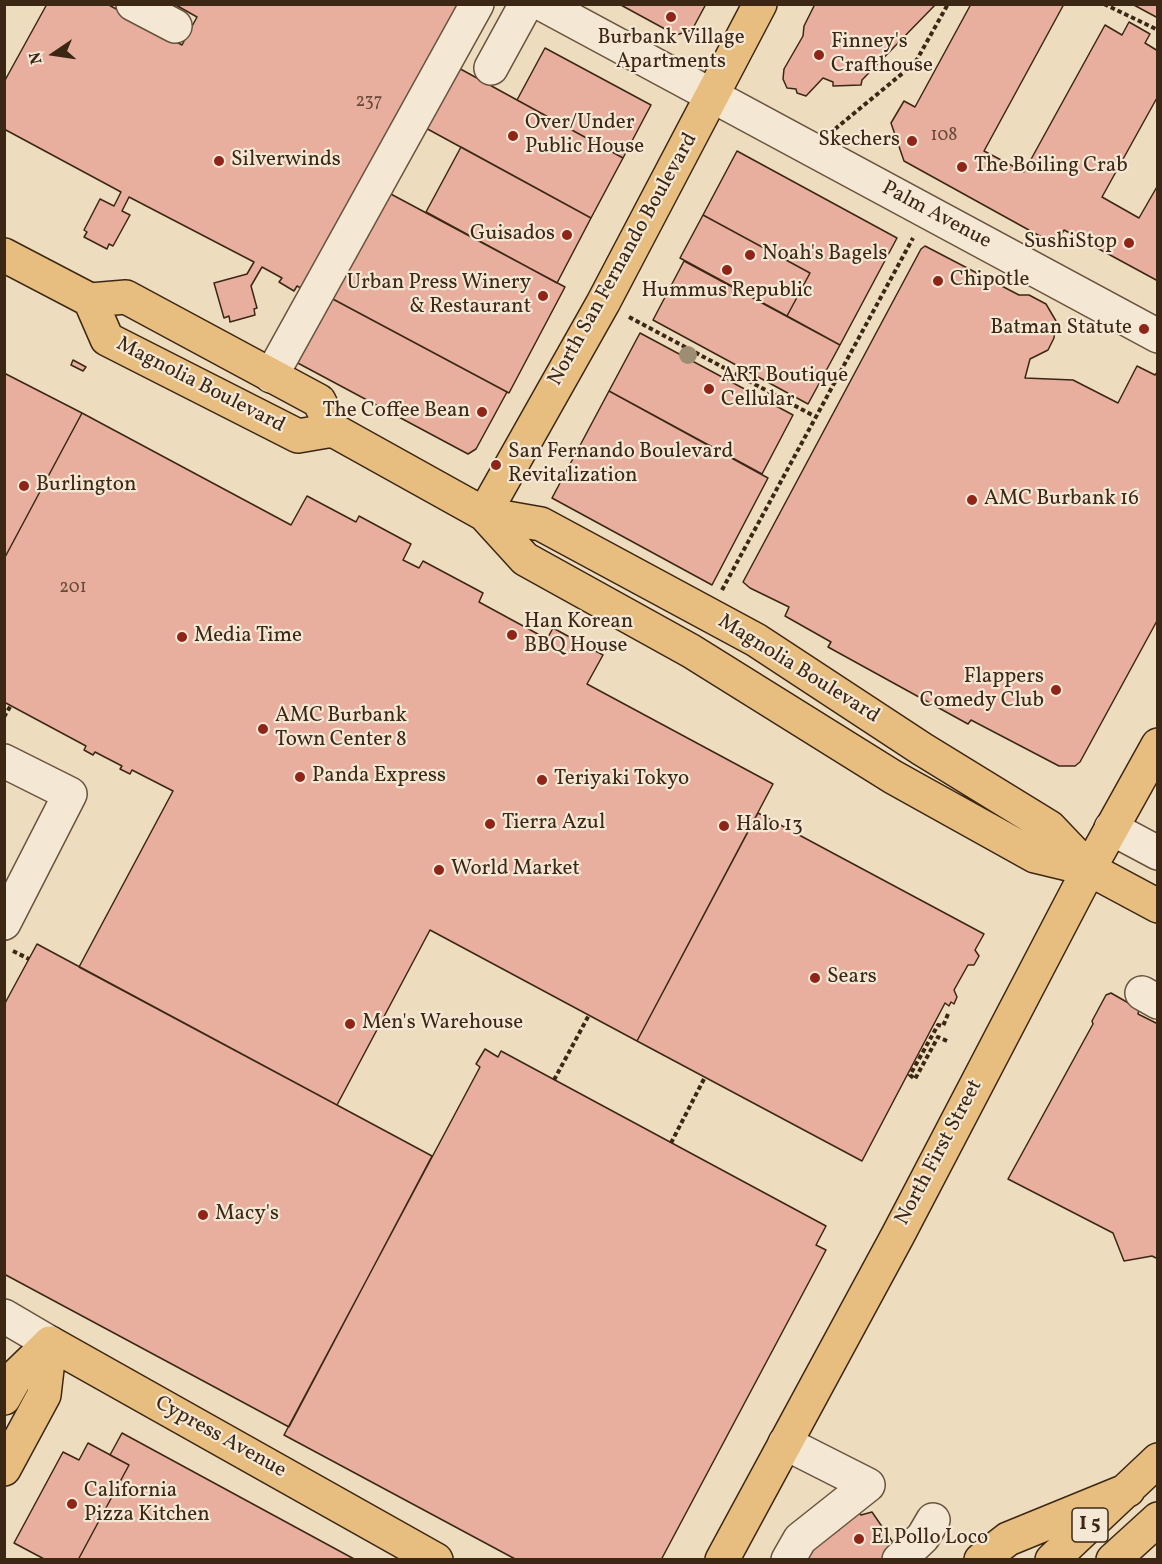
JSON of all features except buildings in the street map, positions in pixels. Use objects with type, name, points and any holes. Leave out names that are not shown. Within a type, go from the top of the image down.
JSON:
[{"type":"main road","name":"North San Fernando Boulevard","points":[[484,514],[603,303],[760,4]]},
{"type":"main road","points":[[4,255],[90,300]]},
{"type":"main road","name":"Magnolia Boulevard","points":[[333,430],[298,436],[107,339],[90,300],[126,297],[319,401],[333,430],[484,514],[525,559],[691,651],[893,777],[1035,856],[1089,869],[1158,906]]},
{"type":"main road","name":"Magnolia Boulevard","points":[[484,514],[541,524],[756,640],[922,749],[1049,827],[1089,869]]},
{"type":"main road","name":"North First Street","points":[[722,1560],[898,1235],[1089,869],[1158,745]]},
{"type":"main road","points":[[4,1398],[17,1375],[50,1343]]},
{"type":"main road","points":[[4,1469],[44,1395],[50,1343]]},
{"type":"main road","name":"Cypress Avenue","points":[[50,1343],[436,1560]]},
{"type":"main road","name":"I 5","points":[[1052,1560],[1158,1461]]},
{"type":"main road","points":[[981,1560],[1008,1539],[1128,1490]]},
{"type":"main road","points":[[1113,1560],[1158,1518]]},
{"type":"street","points":[[133,4],[175,26]]},
{"type":"street","points":[[271,376],[477,4]]},
{"type":"street","points":[[491,68],[526,4]]},
{"type":"street","name":"Palm Avenue","points":[[542,4],[1158,336]]},
{"type":"street","points":[[4,761],[70,795],[4,923]]},
{"type":"street","points":[[1111,828],[1158,853]]},
{"type":"street","name":"Cypress Avenue","points":[[4,1316],[50,1343]]},
{"type":"street","points":[[785,1443],[868,1485],[800,1539],[788,1560]]},
{"type":"street","points":[[898,1560],[923,1537],[933,1520]]},
{"type":"path","points":[[811,149],[915,63],[948,4]]},
{"type":"path","points":[[1104,4],[1158,30]]},
{"type":"path","points":[[709,614],[928,211]]},
{"type":"path","points":[[603,303],[816,417]]},
{"type":"path","points":[[4,717],[11,705]]},
{"type":"path","points":[[4,946],[29,959]]},
{"type":"path","points":[[947,1041],[938,1037],[915,1079],[910,1075],[938,1025],[943,1026],[948,1014]]},
{"type":"path","points":[[554,1080],[589,1015]]},
{"type":"path","points":[[671,1143],[705,1077]]},
{"type":"place","name":"Burbank Village Apartments","points":[[671,17]]},
{"type":"place","name":"Finney's Crafthouse","points":[[819,55]]},
{"type":"place","name":"Over/Under Public House","points":[[513,136]]},
{"type":"place","name":"Skechers","points":[[912,141]]},
{"type":"place","name":"Silverwinds","points":[[219,161]]},
{"type":"place","name":"The Boiling Crab","points":[[962,167]]},
{"type":"place","name":"Guisados","points":[[567,235]]},
{"type":"place","name":"SushiStop","points":[[1129,243]]},
{"type":"place","name":"Noah's Bagels","points":[[750,255]]},
{"type":"place","name":"Hummus Republic","points":[[727,270]]},
{"type":"place","name":"Chipotle","points":[[938,281]]},
{"type":"place","name":"Urban Press Winery & Restaurant","points":[[543,296]]},
{"type":"place","name":"Batman Statute","points":[[1144,329]]},
{"type":"place","name":"ART Boutique Cellular","points":[[709,389]]},
{"type":"place","name":"The Coffee Bean","points":[[482,412]]},
{"type":"place","name":"San Fernando Boulevard Revitalization","points":[[496,465]]},
{"type":"place","name":"Burlington","points":[[24,486]]},
{"type":"place","name":"AMC Burbank 16","points":[[972,500]]},
{"type":"place","name":"Han Korean BBQ House","points":[[512,635]]},
{"type":"place","name":"Media Time","points":[[182,637]]},
{"type":"place","name":"Flappers Comedy Club","points":[[1056,690]]},
{"type":"place","name":"AMC Burbank Town Center 8","points":[[263,729]]},
{"type":"place","name":"Panda Express","points":[[300,777]]},
{"type":"place","name":"Teriyaki Tokyo","points":[[542,780]]},
{"type":"place","name":"Tierra Azul","points":[[490,824]]},
{"type":"place","name":"Halo 13","points":[[724,826]]},
{"type":"place","name":"World Market","points":[[439,870]]},
{"type":"place","name":"Sears","points":[[815,978]]},
{"type":"place","name":"Men's Warehouse","points":[[350,1024]]},
{"type":"place","name":"Macy's","points":[[203,1215]]},
{"type":"place","name":"California Pizza Kitchen","points":[[72,1504]]},
{"type":"place","name":"El Pollo Loco","points":[[859,1539]]}]
